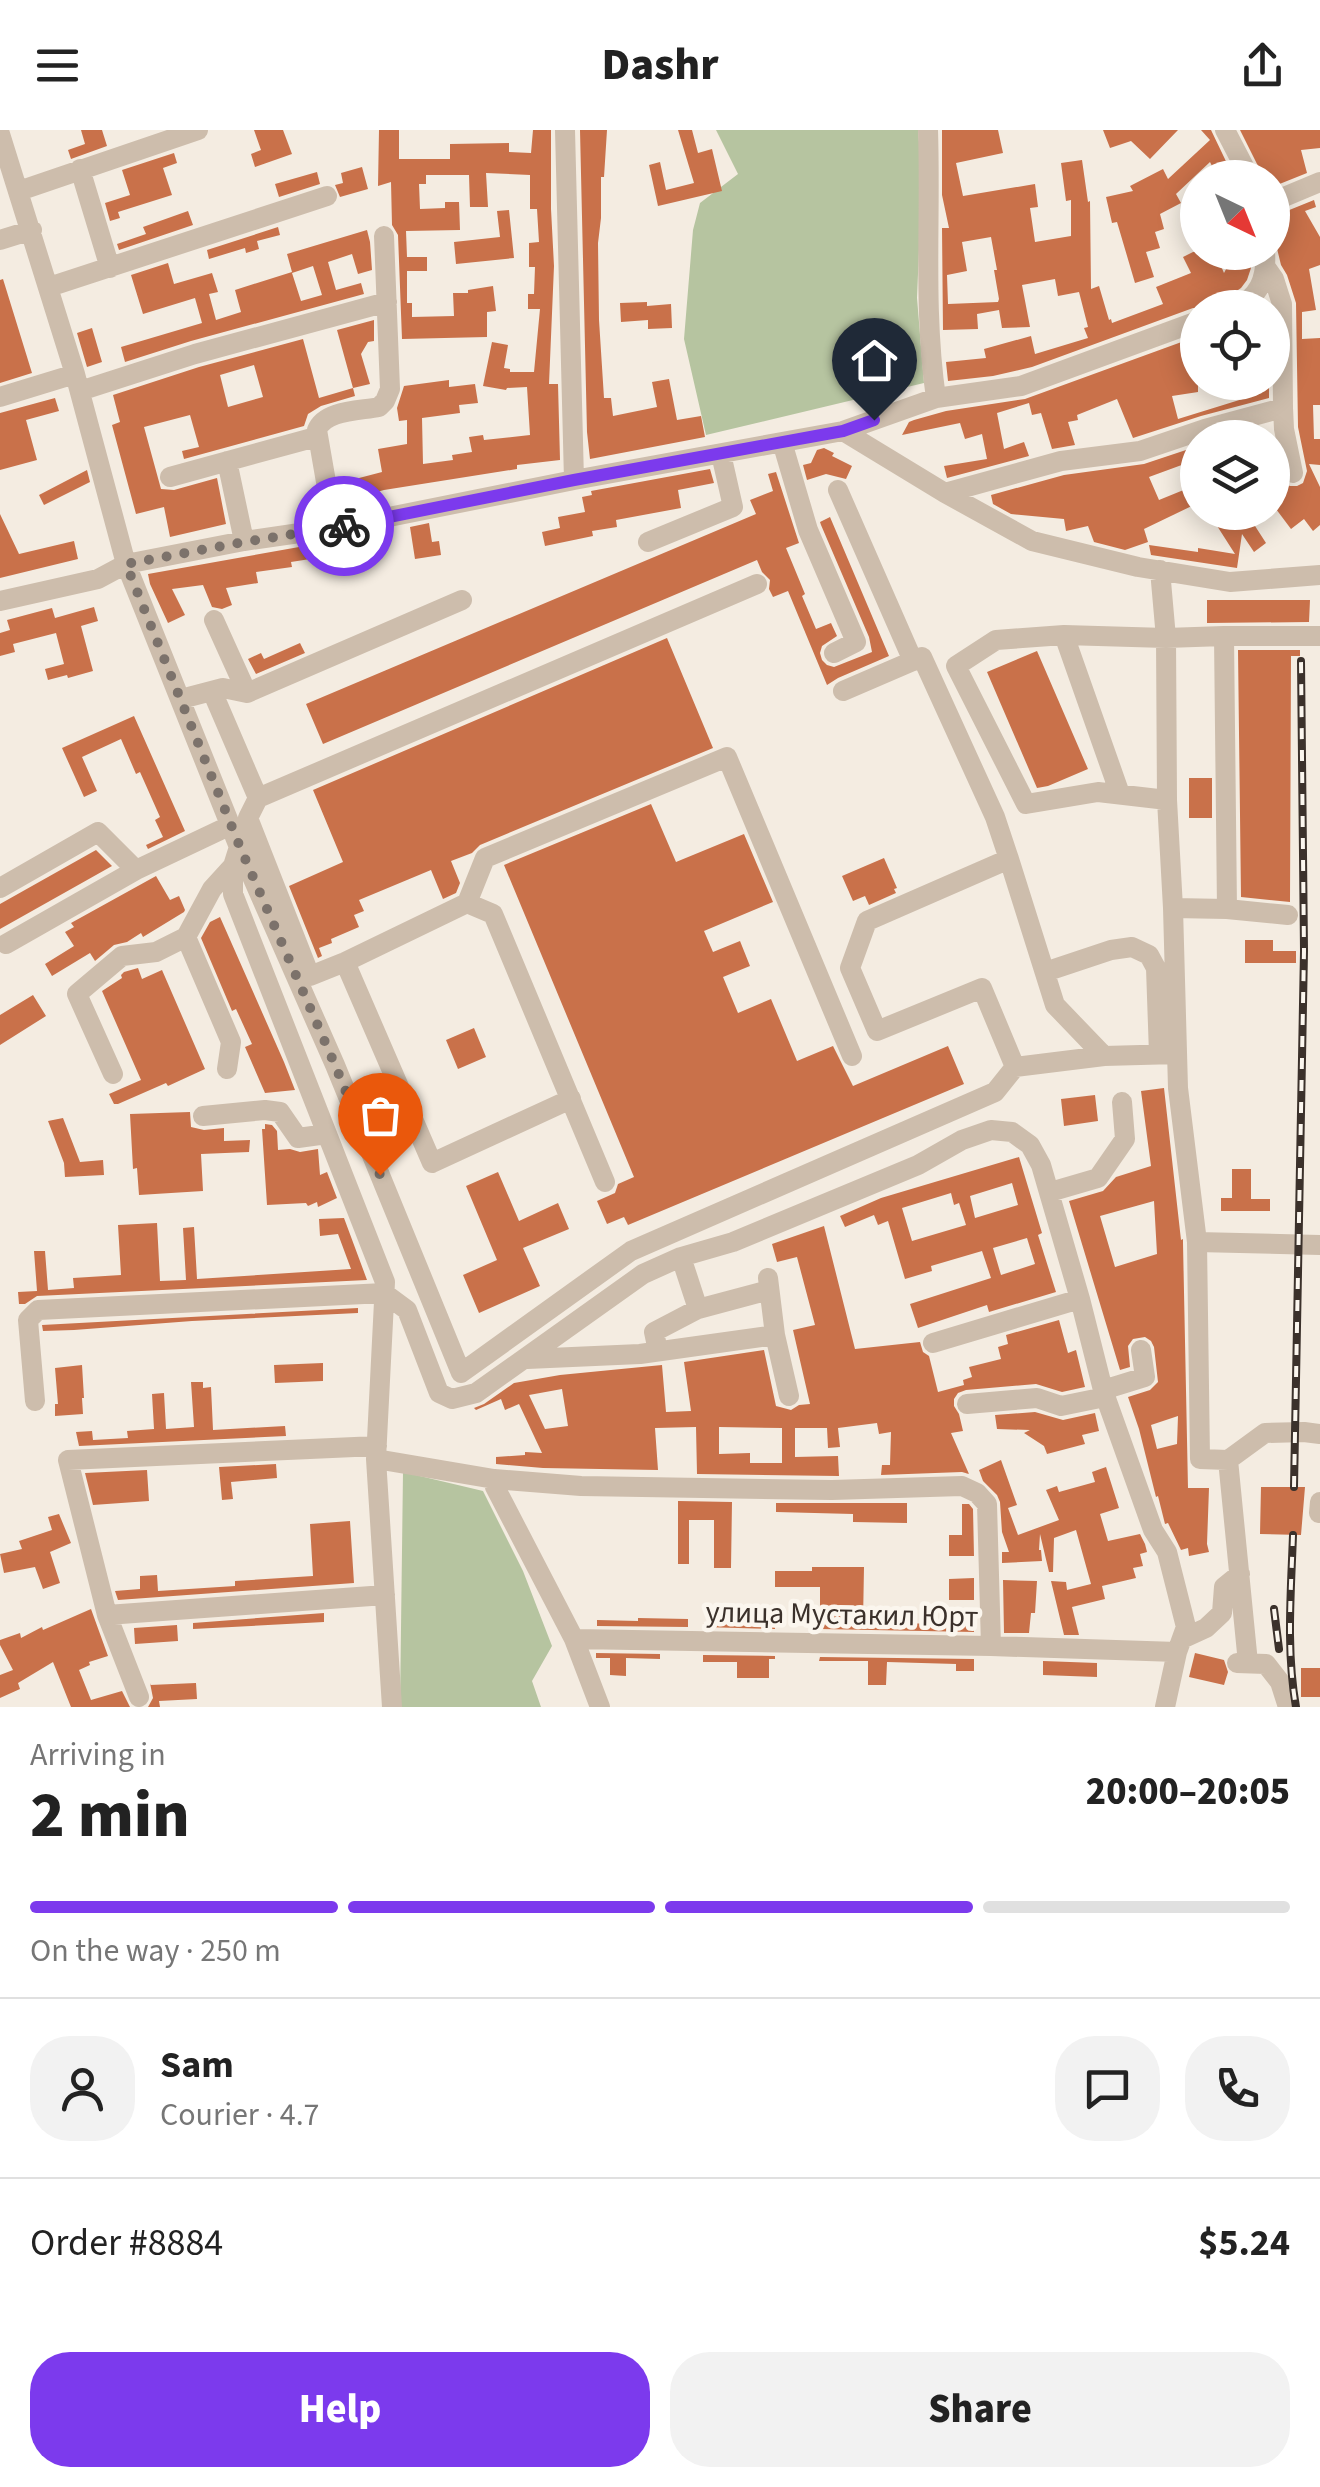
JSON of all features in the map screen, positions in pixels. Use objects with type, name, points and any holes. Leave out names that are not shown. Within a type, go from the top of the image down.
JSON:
[{"type":"street","points":[[19,191],[198,130]]},
{"type":"street","points":[[565,130],[574,480]]},
{"type":"street","points":[[928,130],[927,279],[936,398]]},
{"type":"street","points":[[1225,130],[1241,160]]},
{"type":"street","points":[[0,134],[78,383],[126,564],[231,826],[236,856],[233,894],[385,1282],[377,1452],[392,1707]]},
{"type":"street","points":[[80,169],[110,268]]},
{"type":"street","points":[[1290,194],[1320,182]]},
{"type":"street","points":[[49,287],[328,196]]},
{"type":"street","points":[[0,240],[32,230]]},
{"type":"street","points":[[334,528],[316,437],[319,423],[328,416],[379,407],[390,389],[384,236]]},
{"type":"street","points":[[1270,270],[1282,304],[1282,408],[1294,474]]},
{"type":"street","points":[[0,396],[78,383],[386,302]]},
{"type":"street","points":[[0,601],[98,579],[126,564],[843,431],[936,398],[1020,386],[1180,328]]},
{"type":"street","points":[[945,493],[1061,461],[1140,451],[1282,408]]},
{"type":"street","points":[[843,431],[1032,541],[1230,582],[1320,576]]},
{"type":"street","points":[[170,478],[316,437]]},
{"type":"street","points":[[782,442],[808,530],[856,642],[834,652]]},
{"type":"street","points":[[648,542],[733,507],[721,454]]},
{"type":"street","points":[[227,461],[244,542]]},
{"type":"street","points":[[838,490],[912,661]]},
{"type":"street","points":[[1160,570],[1166,638],[1167,800],[1173,908],[1168,1054]]},
{"type":"street","points":[[757,584],[258,798],[248,818],[310,976],[467,903],[485,858],[726,757],[852,1056]]},
{"type":"street","points":[[181,699],[223,688],[247,693],[462,600]]},
{"type":"street","points":[[214,620],[247,693]]},
{"type":"street","points":[[1064,635],[1120,794]]},
{"type":"street","points":[[1167,800],[1098,792],[1026,804],[956,666],[996,640],[1064,635],[1320,636]]},
{"type":"street","points":[[1224,636],[1226,909]]},
{"type":"street","points":[[843,692],[922,656],[996,817],[1055,1005],[1104,1056]]},
{"type":"street","points":[[212,691],[258,798]]},
{"type":"street","points":[[6,944],[136,870],[231,826]]},
{"type":"street","points":[[0,888],[98,832],[136,870]]},
{"type":"street","points":[[113,1074],[77,994],[122,956],[156,952],[186,937],[212,888],[236,856]]},
{"type":"street","points":[[236,856],[335,1065],[461,1373],[631,1251],[995,1092],[1015,1067],[1104,1056],[1168,1054]]},
{"type":"street","points":[[1009,859],[866,920],[850,968],[877,1031],[982,988],[1015,1067]]},
{"type":"street","points":[[467,903],[493,914],[606,1182]]},
{"type":"street","points":[[1173,908],[1288,916]]},
{"type":"street","points":[[186,937],[231,1042],[227,1069]]},
{"type":"street","points":[[1044,972],[1132,947],[1149,955],[1156,968],[1168,1054],[1178,1088],[1197,1242],[1200,1459],[1228,1460],[1265,1434],[1320,1434]]},
{"type":"street","points":[[345,962],[432,1163],[571,1100]]},
{"type":"street","points":[[1050,1192],[1098,1178],[1125,1139],[1122,1102]]},
{"type":"street","points":[[202,1116],[280,1112],[298,1138],[327,1134]]},
{"type":"street","points":[[36,1401],[28,1320],[38,1310],[384,1293],[407,1310],[439,1393],[452,1400],[476,1393],[643,1274],[918,1165],[962,1140],[991,1130],[1012,1132],[1030,1144],[1042,1164],[1104,1393],[1153,1530],[1168,1552],[1186,1627],[1165,1707]]},
{"type":"street","points":[[1197,1242],[1320,1245]]},
{"type":"street","points":[[682,1257],[698,1308]]},
{"type":"street","points":[[658,1351],[654,1332],[698,1308],[769,1284],[775,1335],[789,1396]]},
{"type":"street","points":[[933,1343],[1080,1299]]},
{"type":"street","points":[[524,1359],[658,1351],[775,1335]]},
{"type":"street","points":[[967,1404],[1037,1398],[1061,1406],[1104,1393],[1144,1377],[1142,1350]]},
{"type":"street","points":[[139,1697],[107,1615],[68,1460],[377,1452],[494,1478],[580,1486],[832,1490],[962,1486],[977,1493],[987,1504],[991,1646]]},
{"type":"street","points":[[1228,1460],[1240,1574],[1242,1663],[1266,1664],[1280,1682],[1288,1707]]},
{"type":"street","points":[[494,1478],[495,1487],[574,1639],[600,1707]]},
{"type":"street","points":[[1319,1513],[1320,1502]]},
{"type":"street","points":[[1180,1646],[1222,1613],[1224,1586],[1240,1574]]},
{"type":"street","points":[[107,1615],[385,1595]]},
{"type":"street","name":"улица Мустакил Юрт","points":[[574,1639],[991,1646],[1108,1652],[1180,1646]]},
{"type":"green space","points":[[716,130],[918,130],[922,178],[917,298],[924,383],[706,435],[684,339],[693,230],[700,203],[738,174]]},
{"type":"green space","points":[[403,1472],[483,1491],[523,1571],[552,1646],[532,1681],[541,1707],[400,1707]]},
{"type":"building","points":[[81,130],[102,130],[107,146],[71,159],[68,150],[85,144]]},
{"type":"building","points":[[254,130],[283,130],[292,154],[255,167],[251,154],[261,150]]},
{"type":"building","points":[[379,130],[399,130],[399,159],[450,159],[450,144],[509,143],[509,152],[531,153],[533,130],[551,130],[554,266],[549,384],[558,384],[560,460],[384,490],[344,501],[340,483],[382,472],[378,449],[407,444],[407,420],[399,421],[397,408],[404,386],[449,380],[449,387],[475,384],[478,403],[459,405],[460,413],[422,418],[423,464],[453,460],[452,455],[472,452],[469,437],[483,435],[484,440],[530,435],[527,387],[506,390],[483,386],[492,342],[508,345],[504,368],[510,372],[534,372],[540,309],[528,309],[528,294],[534,294],[535,267],[529,267],[529,243],[539,242],[537,209],[530,209],[530,175],[486,173],[488,207],[470,207],[469,175],[426,175],[426,184],[419,184],[420,209],[445,208],[445,202],[459,202],[460,230],[406,231],[407,257],[427,257],[427,271],[407,271],[407,303],[412,303],[412,317],[454,316],[453,293],[493,286],[496,311],[487,312],[487,337],[402,339],[398,235],[392,225],[391,182],[378,186]]},
{"type":"building","points":[[580,130],[607,130],[598,243],[604,398],[611,398],[613,416],[657,407],[652,382],[669,379],[677,420],[701,416],[705,437],[590,459]]},
{"type":"building","points":[[678,130],[692,130],[698,153],[712,149],[722,191],[658,206],[649,165],[660,162],[666,190],[694,183]]},
{"type":"building","points":[[942,130],[998,130],[1003,153],[956,163],[963,196],[1035,184],[1038,207],[1030,208],[1035,242],[1071,236],[1071,200],[1066,201],[1061,163],[1082,160],[1090,201],[1091,289],[1099,286],[1112,323],[1163,304],[1156,287],[1191,273],[1190,270],[1250,270],[1238,290],[1180,290],[1180,313],[1032,367],[948,381],[946,362],[986,358],[984,349],[1031,336],[1035,354],[1088,338],[1079,292],[1058,296],[1055,279],[1022,285],[1030,327],[1002,328],[999,310],[977,314],[978,329],[943,330],[942,228],[949,228],[942,195]],"holes":[[[991,237],[998,302],[948,304],[947,275],[967,271],[962,242]]]},
{"type":"building","points":[[1103,130],[1178,130],[1150,159],[1131,141],[1110,148]]},
{"type":"building","points":[[1201,130],[1211,130],[1225,160],[1188,160],[1210,140]]},
{"type":"building","points":[[1240,130],[1320,130],[1320,148],[1301,150],[1307,173],[1290,180],[1290,160],[1255,160]]},
{"type":"building","points":[[174,153],[177,163],[163,168],[172,195],[118,212],[120,218],[110,221],[105,203],[130,195],[122,170]]},
{"type":"building","points":[[362,167],[368,189],[340,197],[335,185],[343,183],[341,173]]},
{"type":"building","points":[[1180,168],[1180,190],[1176,194],[1180,204],[1160,214],[1164,229],[1155,232],[1160,248],[1146,252],[1154,277],[1135,283],[1106,197],[1133,191],[1130,186],[1163,169],[1168,179]]},
{"type":"building","points":[[317,172],[320,184],[279,197],[275,184]]},
{"type":"building","points":[[1314,200],[1316,207],[1305,211],[1320,237],[1320,265],[1309,269],[1316,310],[1302,312],[1302,339],[1320,338],[1320,405],[1313,405],[1314,439],[1320,439],[1320,465],[1309,464],[1320,487],[1320,525],[1313,531],[1304,519],[1290,528],[1290,486],[1303,483],[1307,471],[1298,427],[1296,303],[1284,270],[1290,270],[1290,210]]},
{"type":"building","points":[[509,210],[514,258],[456,264],[454,242],[500,237],[497,211]]},
{"type":"building","points":[[188,211],[193,225],[119,250],[117,244],[146,234],[143,227]]},
{"type":"building","points":[[278,227],[280,235],[257,241],[259,249],[246,253],[245,248],[209,259],[207,250]]},
{"type":"building","points":[[367,230],[372,270],[358,274],[352,254],[328,262],[336,290],[361,283],[364,294],[125,362],[121,347],[202,323],[195,298],[143,314],[131,275],[168,263],[174,284],[212,273],[218,292],[209,294],[216,320],[241,312],[235,290],[292,272],[287,254]],"holes":[[[313,266],[322,295],[301,301],[292,273]]]},
{"type":"building","points":[[3,279],[32,373],[0,383],[0,280]]},
{"type":"building","points":[[647,302],[647,306],[671,304],[672,328],[648,329],[648,320],[621,322],[620,303]]},
{"type":"building","points":[[374,320],[374,341],[368,342],[361,354],[370,384],[353,388],[337,330]]},
{"type":"building","points":[[92,328],[102,362],[87,367],[77,333]]},
{"type":"building","points":[[303,339],[319,398],[353,388],[355,396],[321,406],[308,414],[304,426],[184,459],[182,451],[199,447],[190,415],[144,427],[161,489],[174,490],[217,478],[226,524],[170,537],[164,507],[136,514],[112,425],[120,422],[113,395]],"holes":[[[254,365],[263,397],[228,407],[220,375]]]},
{"type":"building","points":[[1180,343],[1180,395],[1172,396],[1178,419],[1239,400],[1261,400],[1180,420],[1133,438],[1117,399],[1077,415],[1078,420],[1068,422],[1075,445],[1052,449],[1041,413],[1032,415],[1029,403],[997,413],[1004,449],[1024,442],[1029,456],[947,478],[944,466],[987,459],[982,434],[965,439],[960,423],[902,435],[914,420],[1025,399]]},
{"type":"building","points":[[55,398],[59,411],[26,420],[37,460],[0,470],[0,413]]},
{"type":"building","points":[[824,448],[852,466],[846,479],[826,474],[807,480],[803,465],[811,463],[817,450]]},
{"type":"building","points":[[1180,452],[1180,466],[1149,477],[1159,500],[1180,491],[1180,512],[1144,529],[1148,542],[1125,550],[1094,542],[1088,526],[1066,531],[1064,519],[1011,514],[993,504],[991,495],[1064,475],[1144,464]]},
{"type":"building","points":[[710,469],[714,483],[678,490],[681,508],[616,520],[617,527],[592,531],[593,536],[545,546],[542,532],[560,528],[558,517],[585,512],[582,497],[592,495],[591,491]]},
{"type":"building","points":[[87,470],[90,482],[44,505],[39,495]]},
{"type":"building","points":[[776,472],[799,543],[786,548],[805,594],[802,596],[816,629],[831,623],[837,636],[822,646],[822,660],[834,667],[872,652],[820,522],[830,517],[889,656],[827,685],[788,591],[773,597],[770,580],[757,560],[323,744],[306,704],[756,514],[750,500],[773,491],[768,474]]},
{"type":"building","points":[[0,514],[19,554],[74,541],[78,559],[0,578]]},
{"type":"building","points":[[429,523],[432,542],[439,541],[441,555],[415,559],[410,527]]},
{"type":"building","points":[[1220,530],[1258,530],[1266,543],[1254,552],[1242,534],[1237,568],[1151,555],[1149,545],[1198,552],[1198,548],[1235,554]]},
{"type":"building","points":[[378,533],[380,548],[291,562],[292,567],[256,572],[258,583],[226,588],[232,605],[222,609],[212,607],[203,585],[172,589],[185,615],[168,623],[150,584],[148,574]]},
{"type":"building","points":[[1207,600],[1310,600],[1309,622],[1207,623]]},
{"type":"building","points":[[94,607],[98,621],[81,626],[93,671],[48,680],[45,669],[64,664],[56,633],[13,644],[15,652],[0,656],[0,633],[10,630],[7,620],[52,608],[55,618]]},
{"type":"building","points":[[667,638],[713,748],[480,845],[472,853],[451,861],[460,883],[456,893],[443,899],[431,870],[359,900],[364,911],[354,915],[359,927],[319,948],[322,956],[318,958],[289,886],[343,862],[313,790]]},
{"type":"building","points":[[300,643],[305,653],[256,674],[248,659],[261,653],[264,659]]},
{"type":"building","points":[[1238,650],[1300,650],[1300,656],[1291,656],[1290,902],[1241,897]]},
{"type":"building","points":[[1037,651],[1088,769],[1037,788],[987,672]]},
{"type":"building","points":[[134,716],[185,831],[148,849],[146,845],[163,837],[155,820],[160,817],[121,739],[82,757],[97,791],[84,797],[62,748]]},
{"type":"building","points":[[1189,778],[1212,778],[1212,818],[1189,818]]},
{"type":"building","points":[[651,804],[676,862],[744,834],[773,902],[704,931],[713,952],[740,941],[750,966],[723,977],[738,1013],[771,999],[797,1061],[833,1046],[853,1086],[948,1046],[964,1084],[628,1225],[624,1217],[607,1224],[597,1201],[615,1193],[618,1184],[634,1177],[504,865]]},
{"type":"building","points":[[96,850],[112,866],[0,929],[0,904]]},
{"type":"building","points":[[884,858],[896,893],[869,905],[865,896],[853,901],[842,876]]},
{"type":"building","points":[[156,876],[170,900],[179,896],[184,912],[143,937],[141,933],[114,945],[95,961],[90,953],[52,976],[45,964],[74,946],[65,932],[74,927],[71,923]]},
{"type":"building","points":[[220,917],[295,1090],[265,1093],[245,1047],[252,1044],[236,1009],[232,1011],[201,938],[210,922]]},
{"type":"building","points":[[1245,940],[1273,940],[1273,951],[1296,951],[1296,963],[1245,963]]},
{"type":"building","points":[[138,968],[142,979],[162,970],[205,1069],[114,1104],[109,1094],[141,1080],[102,991],[122,978],[124,972]]},
{"type":"building","points":[[33,995],[46,1016],[0,1045],[0,1015]]},
{"type":"building","points":[[474,1028],[486,1057],[458,1069],[446,1040]]},
{"type":"building","points":[[1164,1088],[1183,1239],[1188,1488],[1209,1488],[1209,1552],[1189,1556],[1188,1548],[1181,1550],[1168,1523],[1165,1524],[1128,1397],[1150,1390],[1158,1382],[1154,1347],[1145,1337],[1133,1339],[1128,1346],[1130,1367],[1120,1370],[1069,1201],[1103,1191],[1116,1177],[1151,1166],[1141,1091]],"holes":[[[1154,1201],[1157,1254],[1115,1267],[1100,1216]],[[1178,1416],[1177,1444],[1157,1449],[1151,1425]]]},
{"type":"building","points":[[1095,1095],[1098,1121],[1064,1126],[1061,1099]]},
{"type":"building","points":[[190,1112],[191,1127],[224,1128],[224,1141],[250,1140],[249,1152],[201,1154],[203,1191],[139,1195],[137,1168],[133,1169],[130,1114]]},
{"type":"building","points":[[63,1118],[80,1162],[103,1160],[104,1175],[65,1177],[64,1163],[48,1121]]},
{"type":"building","points":[[265,1124],[277,1131],[278,1150],[318,1149],[320,1175],[327,1172],[337,1198],[318,1207],[317,1202],[308,1206],[267,1205],[262,1129]]},
{"type":"building","points":[[1019,1157],[1056,1292],[989,1312],[987,1305],[918,1328],[910,1304],[991,1278],[982,1251],[931,1266],[932,1271],[905,1279],[888,1221],[878,1225],[874,1215],[845,1227],[840,1216],[881,1198]],"holes":[[[1012,1183],[1018,1205],[975,1218],[970,1196]],[[951,1193],[966,1225],[912,1241],[902,1208]],[[1027,1238],[1035,1264],[1001,1275],[993,1248]]]},
{"type":"building","points":[[1232,1169],[1251,1169],[1251,1199],[1270,1199],[1270,1211],[1221,1211],[1221,1198],[1232,1198]]},
{"type":"building","points":[[498,1172],[519,1221],[558,1203],[569,1229],[523,1248],[540,1286],[479,1313],[463,1275],[497,1260],[466,1186]]},
{"type":"building","points":[[344,1218],[367,1280],[37,1296],[19,1304],[18,1292],[37,1291],[34,1251],[45,1251],[48,1290],[74,1288],[73,1278],[121,1275],[118,1225],[157,1223],[160,1281],[186,1280],[183,1228],[194,1227],[197,1279],[351,1269],[338,1234],[320,1236],[319,1219]]},
{"type":"building","points":[[824,1226],[855,1349],[920,1342],[929,1356],[938,1392],[964,1385],[963,1380],[972,1377],[969,1367],[1001,1359],[998,1347],[1008,1344],[1006,1335],[1059,1320],[1068,1353],[1076,1350],[1085,1387],[1062,1392],[1036,1384],[958,1393],[954,1406],[963,1431],[951,1433],[969,1474],[881,1475],[882,1465],[890,1465],[891,1432],[879,1434],[877,1423],[838,1428],[840,1447],[828,1448],[827,1428],[795,1428],[795,1457],[838,1456],[839,1476],[697,1474],[696,1427],[655,1428],[658,1470],[496,1464],[496,1457],[542,1453],[519,1404],[505,1410],[501,1399],[474,1408],[514,1383],[662,1365],[666,1412],[691,1411],[684,1362],[764,1350],[776,1406],[791,1410],[810,1404],[793,1330],[815,1325],[797,1257],[777,1262],[772,1244]],"holes":[[[562,1389],[568,1426],[545,1429],[529,1395]],[[719,1427],[782,1428],[782,1463],[750,1463],[750,1453],[719,1454]]]},
{"type":"building","points":[[358,1308],[358,1313],[74,1330],[43,1331],[42,1325]]},
{"type":"building","points":[[323,1363],[323,1381],[275,1383],[274,1365]]},
{"type":"building","points":[[82,1365],[83,1414],[55,1416],[55,1368]]},
{"type":"building","points":[[191,1382],[211,1387],[213,1430],[285,1426],[286,1436],[79,1446],[76,1432],[92,1431],[93,1440],[128,1438],[127,1431],[154,1429],[152,1394],[164,1393],[166,1429],[194,1427]]},
{"type":"building","points":[[1035,1412],[1063,1420],[1095,1413],[1099,1431],[1082,1435],[1085,1444],[1047,1454],[1044,1446],[1024,1433],[1030,1430],[997,1429],[995,1415]]},
{"type":"building","points":[[1001,1460],[1017,1505],[1008,1508],[1018,1535],[1059,1520],[1046,1490],[1057,1486],[1059,1492],[1095,1482],[1092,1472],[1106,1467],[1119,1508],[1100,1514],[1108,1541],[1140,1534],[1145,1544],[1147,1552],[1140,1554],[1143,1566],[1133,1568],[1136,1578],[1102,1586],[1105,1599],[1072,1607],[1079,1635],[1064,1635],[1051,1581],[1066,1582],[1067,1590],[1091,1584],[1076,1530],[1054,1538],[1053,1572],[1049,1572],[1040,1534],[1042,1561],[1002,1563],[1002,1552],[1009,1552],[1002,1532],[1000,1502],[979,1470]]},
{"type":"building","points":[[276,1464],[277,1478],[231,1482],[233,1499],[222,1500],[219,1467]]},
{"type":"building","points":[[147,1470],[149,1501],[93,1505],[85,1473]]},
{"type":"building","points":[[1261,1487],[1305,1487],[1301,1535],[1260,1534]]},
{"type":"building","points":[[678,1501],[732,1502],[731,1568],[714,1568],[714,1520],[689,1520],[689,1564],[678,1564]]},
{"type":"building","points":[[776,1503],[907,1503],[907,1523],[853,1522],[853,1514],[776,1512]]},
{"type":"building","points":[[962,1504],[973,1509],[974,1556],[949,1556],[949,1535],[962,1535]]},
{"type":"building","points":[[59,1514],[71,1543],[50,1552],[60,1583],[43,1589],[35,1567],[4,1573],[0,1554],[22,1549],[19,1541],[52,1530],[48,1517]]},
{"type":"building","points":[[350,1521],[354,1583],[118,1600],[115,1591],[140,1589],[140,1576],[157,1575],[158,1591],[313,1576],[310,1524]]},
{"type":"building","points":[[812,1567],[864,1567],[863,1622],[974,1625],[974,1632],[820,1629],[820,1587],[775,1587],[775,1571],[812,1571]]},
{"type":"building","points":[[974,1578],[974,1600],[949,1600],[949,1579]]},
{"type":"building","points":[[1003,1580],[1037,1581],[1029,1633],[1004,1633]]},
{"type":"building","points":[[91,1609],[108,1656],[79,1670],[91,1700],[122,1691],[130,1707],[71,1707],[53,1662],[18,1683],[20,1689],[0,1698],[0,1675],[13,1670],[0,1640],[20,1633],[21,1638]]},
{"type":"building","points":[[324,1613],[324,1622],[193,1629],[193,1623]]},
{"type":"building","points":[[688,1619],[688,1627],[597,1626],[597,1620]]},
{"type":"building","points":[[725,1619],[775,1620],[775,1629],[703,1627],[703,1623],[725,1623]]},
{"type":"building","points":[[177,1625],[178,1641],[135,1644],[134,1628]]},
{"type":"building","points":[[596,1653],[660,1654],[660,1659],[626,1658],[626,1676],[610,1675],[610,1658],[596,1658]]},
{"type":"building","points":[[1195,1653],[1224,1660],[1228,1672],[1224,1685],[1189,1677]]},
{"type":"building","points":[[703,1655],[775,1659],[769,1659],[769,1678],[737,1678],[737,1662],[703,1662]]},
{"type":"building","points":[[820,1657],[974,1659],[974,1671],[956,1671],[956,1664],[887,1662],[886,1685],[868,1685],[868,1661],[819,1661]]},
{"type":"building","points":[[1043,1661],[1097,1663],[1097,1677],[1043,1675]]},
{"type":"building","points":[[1301,1668],[1320,1668],[1320,1697],[1301,1697]]},
{"type":"building","points":[[196,1683],[197,1699],[159,1701],[160,1707],[148,1707],[153,1698],[150,1685]]},
{"type":"railway","points":[[1294,1487],[1304,951],[1301,661]]},
{"type":"railway","points":[[1293,1535],[1290,1643],[1296,1707]]},
{"type":"railway","points":[[1274,1609],[1279,1649]]},
{"type":"way so far","points":[[344,526],[126,564],[240,847],[380,1175]]},
{"type":"route","points":[[344,526],[843,431],[874,420]]}]
